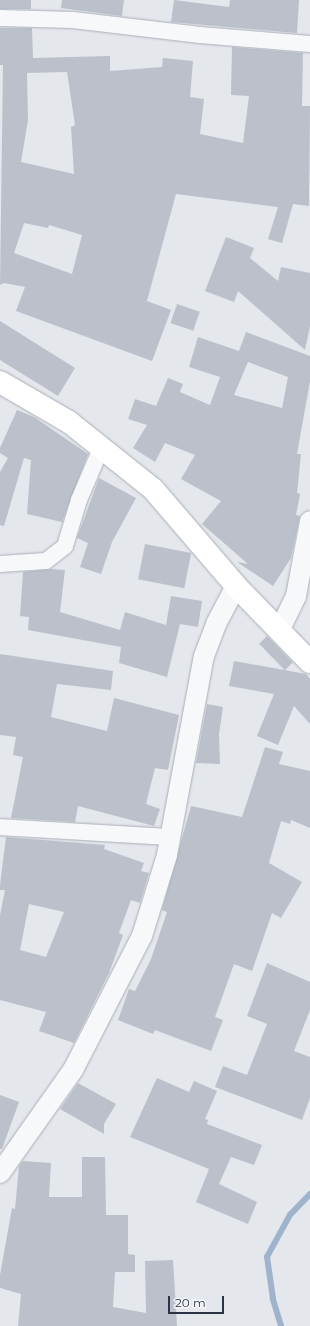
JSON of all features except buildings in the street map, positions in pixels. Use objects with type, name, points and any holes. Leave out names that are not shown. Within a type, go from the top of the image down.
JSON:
[{"type":"main road","points":[[0,382],[69,422],[102,446],[175,511],[236,586],[280,629],[310,662]]},
{"type":"street","points":[[0,18],[73,20],[200,35],[310,44]]},
{"type":"street","points":[[0,564],[46,561],[64,546],[79,500],[102,446]]},
{"type":"street","points":[[280,629],[296,596],[310,521]]},
{"type":"street","points":[[0,1173],[73,1070],[97,1029],[142,936],[157,894],[170,837],[204,656],[216,624],[236,586]]},
{"type":"street","points":[[0,827],[170,837]]},
{"type":"waterway","points":[[281,1326],[273,1299],[267,1257],[290,1215],[310,1194]]}]
